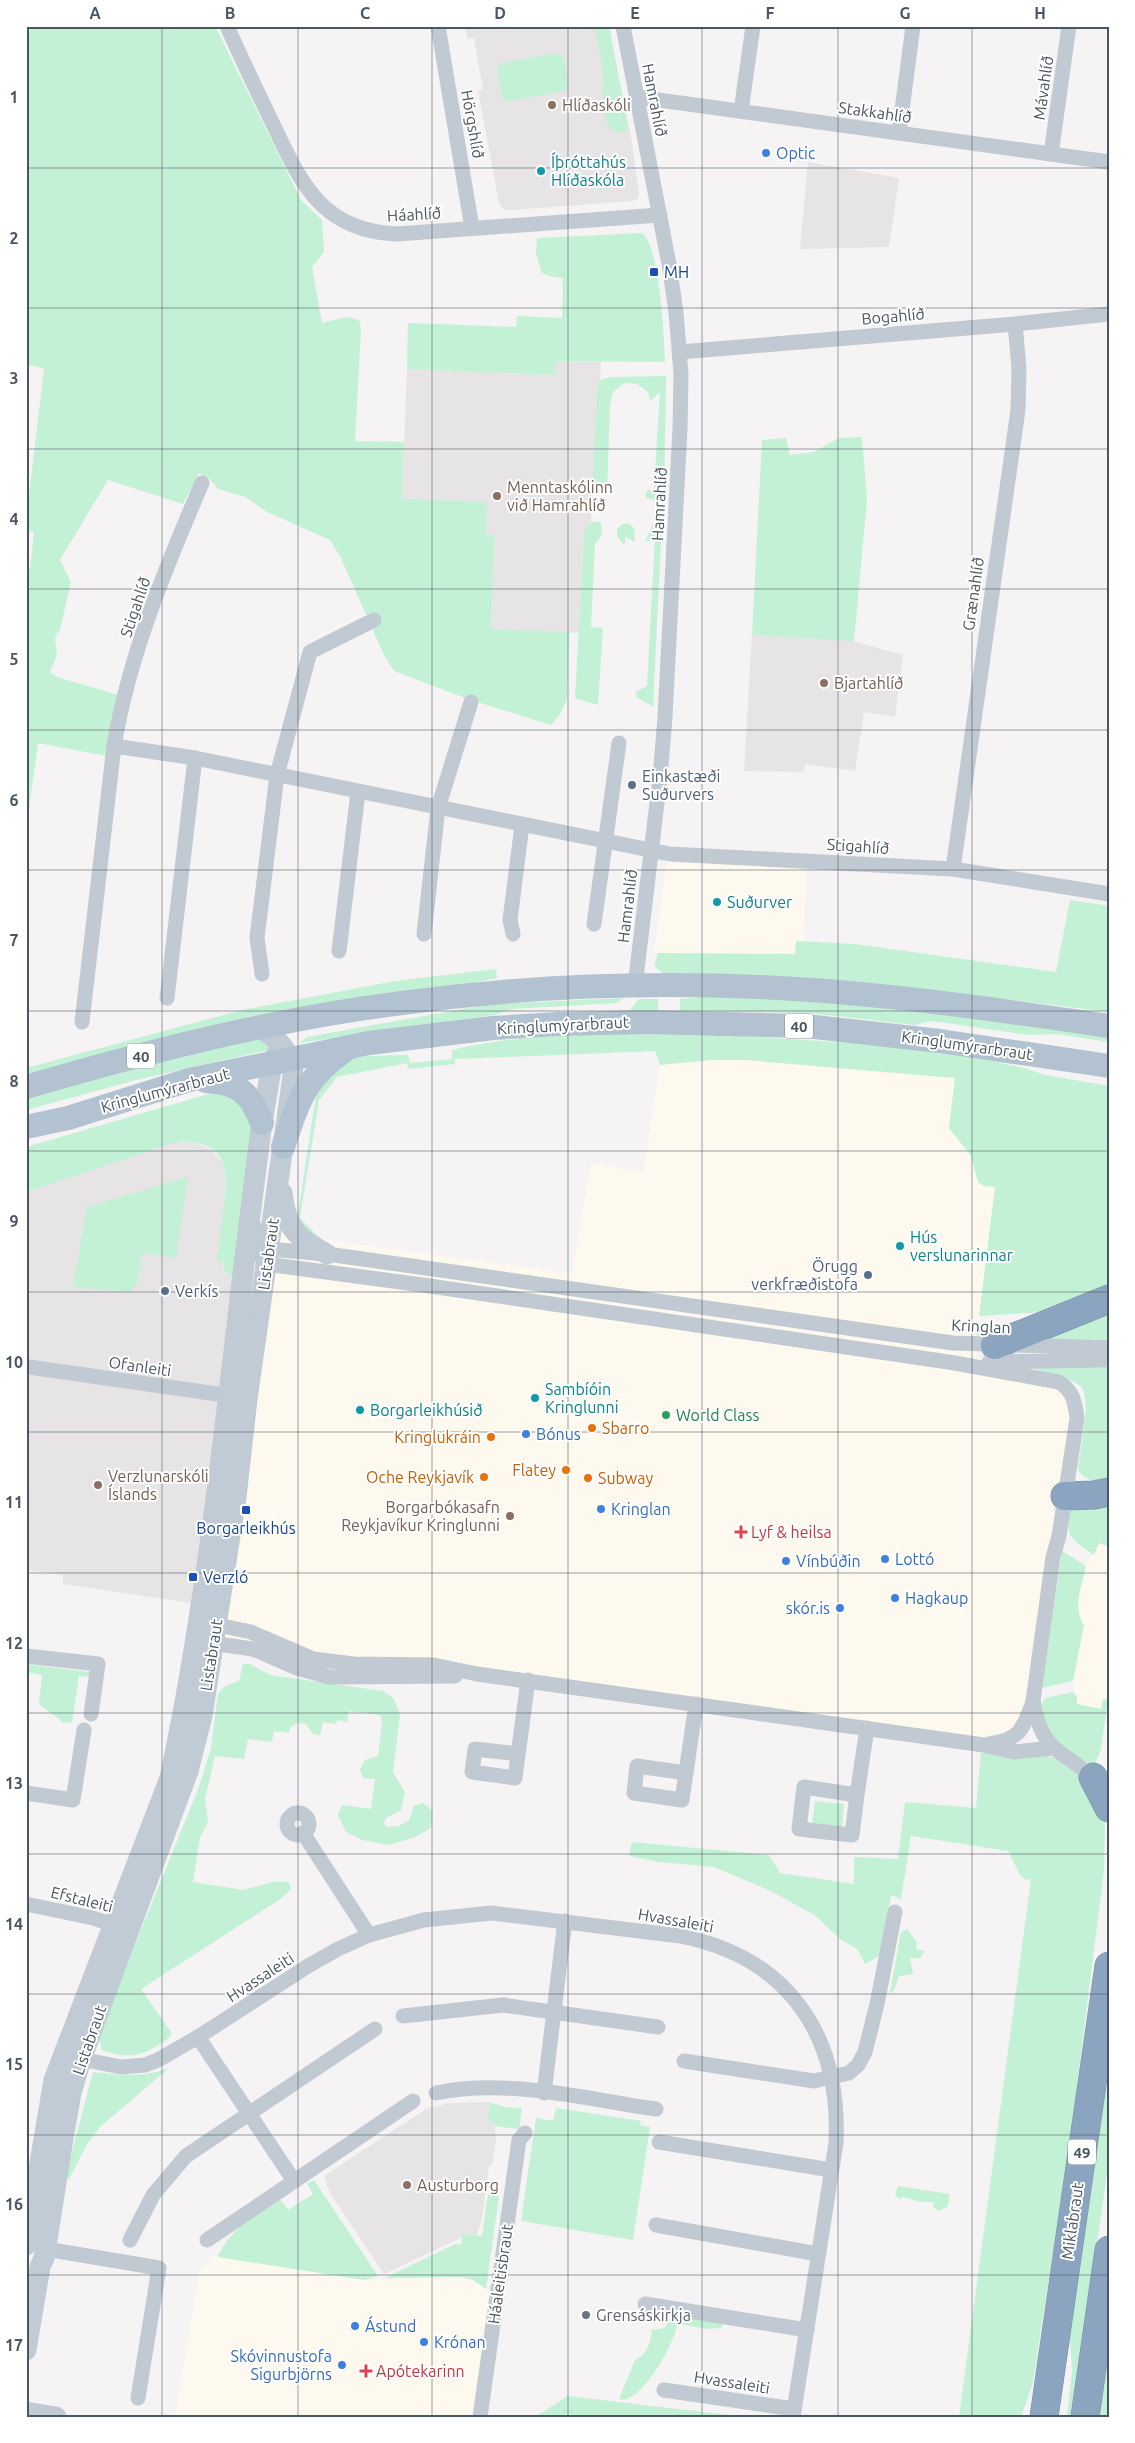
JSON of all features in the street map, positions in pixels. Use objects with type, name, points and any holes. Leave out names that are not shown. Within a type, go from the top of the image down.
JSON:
[{"type":"highway","points":[[995,1345],[1109,1299]]},
{"type":"highway","points":[[1065,1496],[1094,1495],[1109,1492]]},
{"type":"highway","points":[[1093,1777],[1109,1808]]},
{"type":"highway","name":"Miklabraut","points":[[1044,2417],[1109,1966]]},
{"type":"highway","points":[[1085,2417],[1109,2250]]},
{"type":"main road","name":"40","points":[[26,1087],[98,1066],[257,1028],[304,1019],[438,999],[554,989],[635,986],[757,987],[851,993],[920,999],[1109,1026]]},
{"type":"main road","points":[[558,1024],[563,1014],[572,1008],[620,1006],[629,1002],[635,986]]},
{"type":"main road","name":"Kringlumýrarbraut","points":[[26,1127],[68,1118],[189,1080],[281,1056],[493,1028],[558,1024],[647,1022],[806,1026],[940,1041],[1109,1066]]},
{"type":"main road","points":[[283,1147],[305,1088],[320,1071],[350,1047]]},
{"type":"main road","points":[[189,1080],[209,1081],[235,1087],[245,1092],[254,1103],[262,1123]]},
{"type":"main road","points":[[26,1136],[68,1118]]},
{"type":"street","name":"Háahlíð","points":[[227,26],[296,173],[311,196],[327,211],[355,227],[382,233],[660,215]]},
{"type":"street","name":"Hörgshlíð","points":[[438,26],[472,228]]},
{"type":"street","name":"Hamrahlíð","points":[[623,26],[660,215],[676,312],[680,352],[680,429],[670,653],[660,778],[635,986]]},
{"type":"street","points":[[741,111],[753,26]]},
{"type":"street","points":[[898,133],[913,26]]},
{"type":"street","name":"Mávahlíð","points":[[1052,154],[1069,26]]},
{"type":"street","name":"Stakkahlíð","points":[[637,97],[1109,162]]},
{"type":"street","name":"Bogahlíð","points":[[680,352],[1015,324],[1109,314]]},
{"type":"street","name":"Grænahlíð","points":[[953,869],[1018,410],[1019,368],[1015,324]]},
{"type":"street","name":"Stigahlíð","points":[[82,1022],[114,746],[122,702],[174,547],[202,483]]},
{"type":"street","points":[[262,974],[257,938],[277,775],[310,652],[374,620]]},
{"type":"street","points":[[424,934],[438,808],[471,702]]},
{"type":"street","points":[[594,924],[619,743]]},
{"type":"street","name":"Stigahlíð","points":[[114,746],[195,758],[651,851],[953,869],[1109,894]]},
{"type":"street","points":[[167,998],[195,758]]},
{"type":"street","points":[[339,951],[358,792]]},
{"type":"street","points":[[513,934],[510,920],[522,825]]},
{"type":"street","points":[[281,1056],[304,1019]]},
{"type":"street","points":[[257,1028],[269,1033],[281,1056]]},
{"type":"street","name":"Listabraut","points":[[237,1397],[242,1284],[251,1202],[262,1123],[281,1056]]},
{"type":"street","name":"Listabraut","points":[[26,2350],[40,2266],[33,2244],[64,2132],[71,2093],[72,2057],[121,1928],[188,1771],[202,1716],[206,1632],[237,1397],[265,1256],[293,1076],[281,1056]]},
{"type":"street","points":[[279,1174],[284,1209],[292,1231],[303,1242],[327,1254]]},
{"type":"street","points":[[251,1202],[265,1256]]},
{"type":"street","name":"Kringlan","points":[[265,1256],[327,1254],[953,1343],[1109,1348]]},
{"type":"street","points":[[242,1284],[265,1256]]},
{"type":"street","points":[[265,1256],[423,1284],[955,1363],[1059,1382],[1068,1388],[1075,1401],[1077,1418],[1033,1701],[1023,1729],[1015,1737],[984,1745]]},
{"type":"street","points":[[955,1363],[1109,1360]]},
{"type":"street","name":"Ofanleiti","points":[[29,1367],[237,1397]]},
{"type":"street","points":[[206,1632],[297,1668],[329,1677],[454,1676],[477,1674],[867,1728],[984,1745],[1014,1752],[1053,1748]]},
{"type":"street","points":[[26,1656],[98,1664],[91,1714]]},
{"type":"street","points":[[518,1754],[528,1680]]},
{"type":"street","points":[[1033,1701],[1037,1724],[1053,1748],[1093,1777]]},
{"type":"street","points":[[686,1773],[696,1704]]},
{"type":"street","points":[[857,1795],[804,1787],[799,1828],[852,1835],[867,1728]]},
{"type":"street","points":[[26,1793],[73,1800],[84,1730]]},
{"type":"street","points":[[303,1833],[369,1935]]},
{"type":"street","name":"Efstaleiti","points":[[26,1904],[57,1909],[121,1928]]},
{"type":"street","points":[[684,2061],[814,2081],[850,2073],[858,2065],[865,2052],[877,2004],[895,1912]]},
{"type":"street","name":"Hvassaleiti","points":[[72,2057],[121,2067],[145,2065],[198,2037],[308,1966],[369,1935],[424,1920],[466,1914],[500,1914],[680,1936],[701,1940],[736,1952],[775,1979],[799,2005],[822,2045],[833,2078],[837,2119],[832,2170],[794,2413],[664,2390]]},
{"type":"street","points":[[544,2093],[565,1921]]},
{"type":"street","points":[[404,2016],[503,2005],[658,2027]]},
{"type":"street","points":[[130,2240],[153,2195],[170,2172],[197,2146],[375,2029]]},
{"type":"street","points":[[198,2037],[294,2181]]},
{"type":"street","points":[[436,2093],[476,2087],[544,2093],[656,2109]]},
{"type":"street","points":[[207,2240],[413,2101]]},
{"type":"street","name":"Háaleitisbraut","points":[[480,2417],[519,2140],[525,2133]]},
{"type":"street","points":[[659,2142],[832,2170]]},
{"type":"street","points":[[656,2225],[818,2254]]},
{"type":"street","points":[[33,2244],[159,2268],[138,2398]]},
{"type":"street","points":[[645,2304],[807,2330]]},
{"type":"street","points":[[26,2412],[56,2417]]},
{"type":"shaded area","name":"Hlíðaskóli","points":[[465,26],[608,26],[632,142],[639,193],[638,198],[633,201],[503,209],[499,203],[478,91],[483,89],[474,38],[468,39]]},
{"type":"shaded area","points":[[808,162],[899,178],[889,247],[800,249]]},
{"type":"shaded area","name":"Menntaskólinn við Hamrahlíð","points":[[555,361],[601,362],[600,380],[597,388],[591,522],[584,532],[579,633],[491,629],[494,535],[486,535],[402,499],[407,369],[554,375]]},
{"type":"shaded area","name":"Bjartahlíð","points":[[752,635],[845,639],[903,655],[895,717],[864,712],[855,771],[806,764],[803,772],[744,771]]},
{"type":"shaded area","name":"Suðurver","points":[[667,859],[807,865],[803,956],[654,953]]},
{"type":"shaded area","points":[[711,1060],[746,1060],[955,1078],[949,1128],[971,1156],[978,1182],[984,1186],[995,1186],[976,1357],[1058,1383],[1074,1401],[1032,1713],[1002,1746],[458,1674],[334,1669],[309,1665],[252,1642],[209,1633],[267,1214],[321,1239],[572,1274],[591,1163],[643,1172],[660,1065]]},
{"type":"shaded area","name":"Verzlunarskóli Íslands","points":[[179,1141],[194,1143],[211,1149],[226,1167],[222,1262],[225,1274],[235,1279],[204,1605],[63,1584],[63,1575],[26,1570],[26,1192]]},
{"type":"shaded area","points":[[1099,1543],[1109,1547],[1109,1700],[1103,1699],[1101,1710],[1076,1704],[1073,1681],[1077,1667],[1079,1618],[1077,1605],[1086,1566]]},
{"type":"shaded area","name":"Austurborg","points":[[489,2102],[488,2121],[495,2122],[495,2133],[497,2134],[492,2165],[489,2166],[482,2219],[477,2235],[463,2234],[463,2237],[384,2274],[330,2193],[324,2176],[426,2109],[449,2103]]},
{"type":"shaded area","points":[[213,2255],[364,2280],[460,2277],[473,2280],[486,2289],[492,2299],[476,2417],[175,2417],[199,2274]]},
{"type":"green space","points":[[26,26],[215,26],[301,200],[322,220],[324,252],[312,267],[322,323],[346,317],[359,320],[361,329],[355,441],[404,442],[402,499],[487,502],[486,535],[494,535],[491,629],[569,632],[567,700],[560,714],[551,725],[468,699],[394,671],[384,655],[341,558],[330,540],[267,512],[246,497],[218,489],[210,479],[199,473],[183,504],[108,480],[60,560],[71,582],[60,630],[55,639],[57,652],[50,672],[57,677],[118,695],[110,729],[107,756],[38,743],[26,830],[26,569],[30,569],[34,532],[26,531],[26,505],[28,504],[44,368],[26,365]]},
{"type":"green space","points":[[594,26],[609,26],[628,125],[626,131],[617,132],[610,128],[607,121],[604,111],[603,72]]},
{"type":"green space","points":[[558,53],[564,58],[568,85],[564,91],[508,101],[502,97],[497,69],[502,63]]},
{"type":"green space","points":[[642,233],[648,241],[657,273],[665,362],[555,361],[555,375],[407,369],[408,323],[516,327],[517,316],[562,318],[563,278],[542,273],[536,253],[537,238]]},
{"type":"green space","points":[[666,376],[664,501],[646,498],[646,492],[654,488],[660,392],[650,401],[648,392],[637,384],[624,383],[613,392],[610,405],[607,493],[592,493],[597,388],[600,380],[611,377]]},
{"type":"green space","points":[[862,437],[867,500],[854,641],[752,635],[762,440],[786,438],[790,455],[814,452],[839,438]]},
{"type":"green space","points":[[591,522],[601,522],[602,535],[595,544],[591,627],[603,628],[598,705],[575,698],[584,532]]},
{"type":"green space","points":[[662,522],[653,707],[637,697],[635,692],[647,686],[655,537],[645,542],[653,524]]},
{"type":"green space","points":[[622,524],[629,524],[634,528],[635,542],[625,537],[625,546],[617,536],[617,529]]},
{"type":"green space","points":[[1070,900],[1109,906],[1109,1012],[882,984],[665,975],[654,966],[658,953],[795,954],[796,941],[855,944],[1056,972]]},
{"type":"green space","points":[[496,969],[497,978],[26,1080],[26,1068],[242,1010],[395,981]]},
{"type":"green space","points":[[718,996],[889,1007],[1109,1037],[1109,1042],[1057,1034],[1028,1035],[931,1021],[914,1025],[809,1013],[680,1011],[680,999]]},
{"type":"green space","points":[[624,998],[616,1003],[512,1009],[495,1015],[299,1043],[307,1037],[491,1004]]},
{"type":"green space","points":[[639,999],[658,999],[658,1011],[633,1013],[631,1009]]},
{"type":"green space","points":[[695,1033],[913,1047],[984,1059],[1045,1075],[1109,1086],[1109,1284],[1043,1312],[979,1316],[995,1187],[984,1186],[978,1182],[971,1156],[949,1128],[955,1078],[746,1060],[711,1060],[660,1065],[655,1051],[455,1059],[455,1064],[408,1069],[407,1063],[337,1077],[319,1100],[300,1218],[321,1239],[308,1234],[297,1220],[316,1095],[321,1087],[349,1059],[366,1056],[408,1055],[410,1063],[452,1059],[452,1050],[512,1039],[603,1034]]},
{"type":"green space","points":[[256,1036],[273,1049],[140,1079],[26,1110],[26,1098]]},
{"type":"green space","points":[[222,1090],[233,1091],[253,1121],[235,1279],[225,1273],[223,1262],[217,1261],[226,1183],[222,1161],[217,1153],[208,1147],[179,1141],[26,1192],[26,1147]]},
{"type":"green space","points":[[188,1177],[176,1258],[142,1252],[138,1281],[130,1292],[73,1287],[87,1207]]},
{"type":"green space","points":[[1109,1305],[1109,1342],[1029,1340]]},
{"type":"green space","points":[[1038,1323],[983,1339],[972,1332],[969,1325]]},
{"type":"green space","points":[[1029,1367],[1109,1368],[1109,1477],[1091,1480],[1084,1477],[1078,1470],[1085,1412],[1084,1392],[1080,1386],[1062,1377]]},
{"type":"green space","points":[[1109,1497],[1109,1547],[1099,1543],[1094,1555],[1073,1539],[1068,1527],[1070,1512],[1073,1502]]},
{"type":"green space","points":[[1062,1551],[1086,1566],[1078,1604],[1080,1618],[1084,1625],[1073,1681],[1042,1688]]},
{"type":"green space","points":[[26,1664],[90,1672],[90,1677],[79,1676],[72,1722],[64,1723],[39,1704],[42,1675],[26,1672]]},
{"type":"green space","points":[[243,1664],[250,1664],[270,1675],[383,1691],[394,1699],[400,1715],[393,1772],[405,1792],[401,1810],[386,1818],[384,1823],[387,1827],[399,1826],[409,1820],[414,1806],[423,1803],[433,1811],[431,1828],[415,1837],[389,1845],[362,1840],[346,1832],[338,1815],[342,1805],[371,1809],[375,1779],[363,1778],[360,1769],[365,1760],[378,1756],[382,1723],[380,1715],[349,1711],[347,1722],[337,1720],[336,1724],[323,1722],[320,1735],[313,1734],[306,1724],[297,1723],[290,1728],[289,1733],[274,1731],[272,1742],[248,1739],[244,1759],[215,1756],[205,1799],[208,1822],[200,1837],[193,1882],[243,1890],[273,1882],[289,1882],[291,1889],[279,1900],[141,1989],[171,2032],[170,2037],[146,2052],[138,2054],[122,2055],[102,2050],[98,2035],[114,2001],[117,1989],[199,1787],[211,1748],[218,1693],[225,1686],[239,1681]]},
{"type":"green space","points":[[1073,1692],[1077,1697],[1077,1704],[1101,1709],[1103,1699],[1108,1700],[1101,1749],[1094,1766],[1068,1751],[1051,1737],[1040,1708],[1045,1698]]},
{"type":"green space","points":[[981,1752],[1045,1755],[1059,1759],[1089,1783],[1105,1818],[1104,1871],[1077,2084],[1076,2124],[1051,2264],[1033,2383],[1021,2417],[959,2417],[1031,1879],[1026,1880],[1020,1875],[1008,1851],[911,1836],[901,1899],[891,1895],[881,1955],[865,1964],[857,1949],[840,1939],[816,1916],[771,1891],[714,1867],[659,1862],[629,1856],[632,1842],[769,1855],[780,1873],[854,1884],[854,1857],[898,1859],[905,1802],[976,1808]]},
{"type":"green space","points":[[815,1801],[844,1804],[842,1827],[812,1824]]},
{"type":"green space","points":[[907,1929],[917,1942],[916,1949],[925,1951],[920,1958],[910,1958],[913,1974],[899,1976],[893,1993],[890,1992],[901,1932]]},
{"type":"green space","points":[[1109,2058],[1109,2160],[1072,2417],[1067,2417],[1072,2371],[1069,2325]]},
{"type":"green space","points":[[169,2068],[101,2126],[87,2144],[69,2179],[65,2178],[93,2072],[122,2075],[141,2074]]},
{"type":"green space","points":[[489,2102],[505,2107],[522,2108],[519,2129],[495,2126],[495,2122],[488,2121]]},
{"type":"green space","points":[[556,2108],[641,2121],[640,2125],[650,2127],[633,2240],[521,2221],[536,2118],[553,2121]]},
{"type":"green space","points":[[314,2180],[378,2276],[364,2280],[217,2257],[236,2230],[279,2198],[288,2210],[313,2194],[307,2184]]},
{"type":"green space","points":[[898,2186],[950,2194],[948,2206],[939,2211],[934,2208],[933,2202],[921,2202],[904,2197],[900,2199],[895,2195]]},
{"type":"green space","points":[[488,2194],[499,2196],[486,2289],[473,2280],[460,2277],[385,2278],[455,2244],[461,2245],[462,2234],[482,2236]]},
{"type":"green space","points":[[679,2313],[723,2324],[721,2328],[706,2329],[680,2324],[677,2326],[670,2346],[646,2384],[627,2399],[619,2399],[635,2360],[643,2355],[648,2348],[652,2330],[665,2328],[670,2318]]},
{"type":"green space","points":[[1109,2327],[1109,2417],[1098,2417]]},
{"type":"green space","points":[[568,2396],[746,2417],[535,2417]]},
{"type":"place","name":"Hlíðaskóli","points":[[552,105]]},
{"type":"place","name":"Optic","points":[[766,153]]},
{"type":"place","name":"Íþróttahús Hlíðaskóla","points":[[541,171]]},
{"type":"place","name":"MH","points":[[654,272]]},
{"type":"place","name":"Menntaskólinn við Hamrahlíð","points":[[497,496]]},
{"type":"place","name":"Bjartahlíð","points":[[824,683]]},
{"type":"place","name":"Einkastæði Suðurvers","points":[[632,785]]},
{"type":"place","name":"Suðurver","points":[[717,902]]},
{"type":"place","name":"Hús verslunarinnar","points":[[900,1246]]},
{"type":"place","name":"Örugg verkfræðistofa","points":[[868,1275]]},
{"type":"place","name":"Verkís","points":[[165,1291]]},
{"type":"place","name":"Sambíóin Kringlunni","points":[[535,1398]]},
{"type":"place","name":"Borgarleikhúsið","points":[[360,1410]]},
{"type":"place","name":"World Class","points":[[666,1415]]},
{"type":"place","name":"Sbarro","points":[[592,1428]]},
{"type":"place","name":"Bónus","points":[[526,1434]]},
{"type":"place","name":"Kringlukráin","points":[[491,1437]]},
{"type":"place","name":"Flatey","points":[[566,1470]]},
{"type":"place","name":"Oche Reykjavík","points":[[484,1477]]},
{"type":"place","name":"Subway","points":[[588,1478]]},
{"type":"place","name":"Verzlunarskóli Íslands","points":[[98,1485]]},
{"type":"place","name":"Kringlan","points":[[601,1509]]},
{"type":"place","name":"Borgarleikhús","points":[[246,1510]]},
{"type":"place","name":"Borgarbókasafn Reykjavíkur Kringlunni","points":[[510,1516]]},
{"type":"place","name":"Lyf & heilsa","points":[[741,1532]]},
{"type":"place","name":"Lottó","points":[[885,1559]]},
{"type":"place","name":"Vínbúðin","points":[[786,1561]]},
{"type":"place","name":"Verzló","points":[[193,1577]]},
{"type":"place","name":"Hagkaup","points":[[895,1598]]},
{"type":"place","name":"skór.is","points":[[840,1608]]},
{"type":"place","name":"Austurborg","points":[[407,2185]]},
{"type":"place","name":"Grensáskirkja","points":[[586,2315]]},
{"type":"place","name":"Ástund","points":[[355,2326]]},
{"type":"place","name":"Krónan","points":[[424,2342]]},
{"type":"place","name":"Skóvinnustofa Sigurbjörns","points":[[342,2365]]},
{"type":"place","name":"Apótekarinn","points":[[366,2371]]}]
